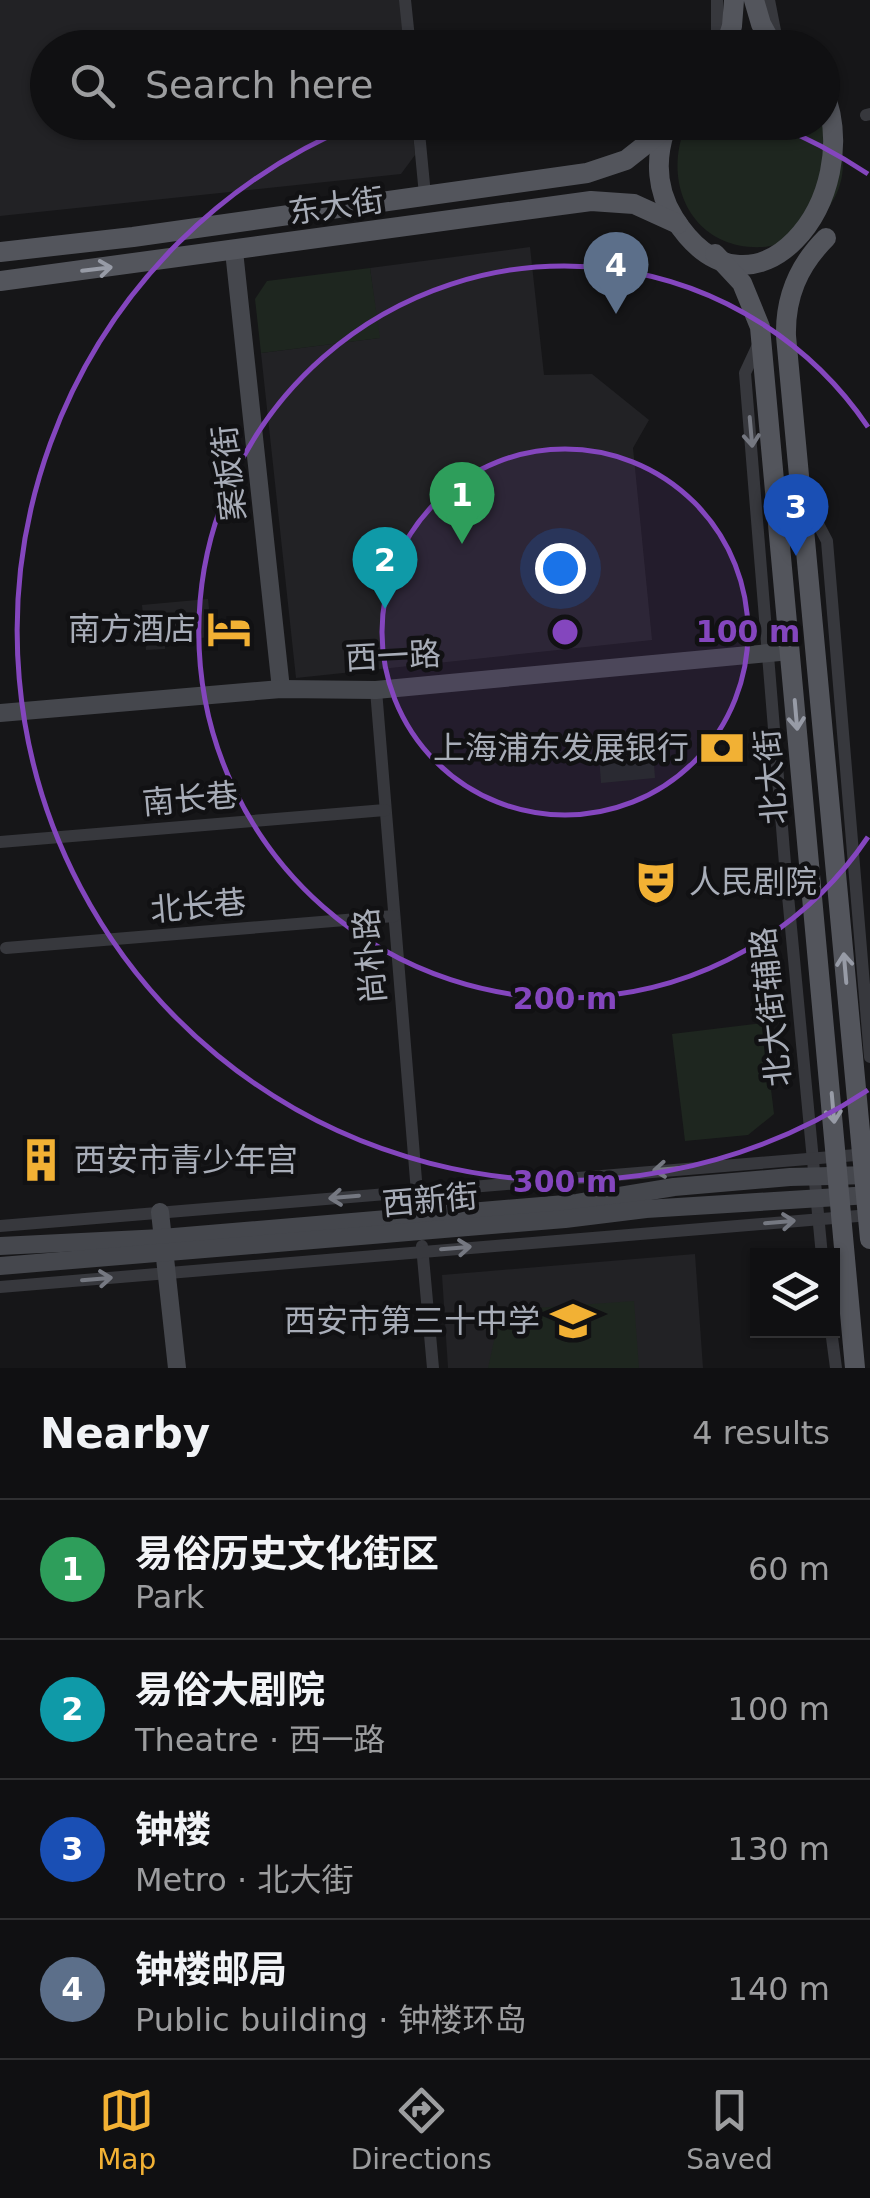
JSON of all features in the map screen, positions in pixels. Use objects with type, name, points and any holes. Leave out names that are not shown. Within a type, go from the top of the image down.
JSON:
[{"type":"main road","points":[[731,30],[734,0]]},
{"type":"main road","points":[[754,0],[765,30]]},
{"type":"main road","points":[[840,100],[869,115]]},
{"type":"main road","points":[[840,112],[856,138]]},
{"type":"main road","name":"东大街","points":[[0,252],[132,238],[600,170],[637,154],[652,140]]},
{"type":"main road","points":[[662,140],[660,184],[678,224]]},
{"type":"main road","name":"东大街","points":[[0,281],[591,201],[634,204],[678,224]]},
{"type":"main road","name":"北大街","points":[[678,224],[698,244],[743,263],[773,263],[802,255],[832,232],[800,272],[790,297],[786,323],[870,1239]]},
{"type":"main road","name":"案板街","points":[[234,251],[281,689]]},
{"type":"main road","name":"北大街","points":[[715,254],[749,294],[762,339],[780,652],[855,1368]]},
{"type":"main road","name":"西一路","points":[[0,713],[281,689],[376,690],[780,652]]},
{"type":"main road","name":"西新街","points":[[420,1224],[577,1204],[674,1186],[815,1177],[839,1187]]},
{"type":"main road","name":"西新街","points":[[0,1266],[163,1246],[420,1224],[817,1198],[839,1187],[867,1185]]},
{"type":"main road","points":[[160,1212],[176,1368]]},
{"type":"main road","name":"西新街","points":[[0,1246],[163,1246]]},
{"type":"street","points":[[406,0],[408,30]]},
{"type":"street","points":[[717,0],[717,30]]},
{"type":"street","points":[[769,0],[774,30]]},
{"type":"street","points":[[420,140],[426,194]]},
{"type":"street","points":[[802,494],[827,541],[870,1057]]},
{"type":"street","name":"北大街辅路","points":[[780,652],[784,864],[821,1248]]},
{"type":"street","name":"尚朴路","points":[[376,690],[433,1368]]},
{"type":"street","name":"南长巷","points":[[0,842],[385,810]]},
{"type":"street","name":"北长巷","points":[[6,948],[394,916]]},
{"type":"street","points":[[0,1226],[814,1157],[839,1187]]},
{"type":"street","points":[[839,1187],[867,1185]]},
{"type":"street","points":[[0,1287],[818,1219],[839,1187]]},
{"type":"street","points":[[832,1338],[836,1368]]},
{"type":"shaded area","points":[[0,0],[401,0],[404,30],[30,30],[30,140],[414,140],[415,155],[401,174],[0,216]]},
{"type":"shaded area","points":[[682,140],[836,140],[843,166],[840,183],[824,214],[796,237],[763,247],[738,245],[717,238],[688,209],[680,189]]},
{"type":"shaded area","points":[[530,247],[544,375],[592,374],[649,420],[633,448],[652,640],[296,678],[261,353],[379,338],[370,268]]},
{"type":"shaded area","points":[[370,268],[380,338],[261,353],[255,299],[267,281]]},
{"type":"shaded area","points":[[208,599],[212,637],[165,641],[165,649],[146,650],[142,605]]},
{"type":"shaded area","points":[[653,750],[655,778],[601,783],[599,755]]},
{"type":"shaded area","points":[[763,1023],[774,1114],[748,1135],[685,1141],[672,1034]]},
{"type":"shaded area","name":"西安市第三十中学","points":[[695,1254],[703,1368],[448,1368],[442,1275]]},
{"type":"shaded area","points":[[634,1301],[639,1368],[488,1368],[495,1336],[493,1311]]},
{"type":"place","name":"钟楼邮局","points":[[616,314]]},
{"type":"place","name":"易俗历史文化街区","points":[[462,544]]},
{"type":"place","name":"钟楼","points":[[796,556]]},
{"type":"place","name":"易俗大剧院","points":[[385,609]]},
{"type":"place","name":"南方酒店","points":[[229,629]]},
{"type":"place","name":"上海浦东发展银行","points":[[722,748]]},
{"type":"place","name":"人民剧院","points":[[656,882]]},
{"type":"place","name":"西安市青少年宫","points":[[41,1160]]},
{"type":"place","name":"西安市第三十中学","points":[[573,1321]]}]
